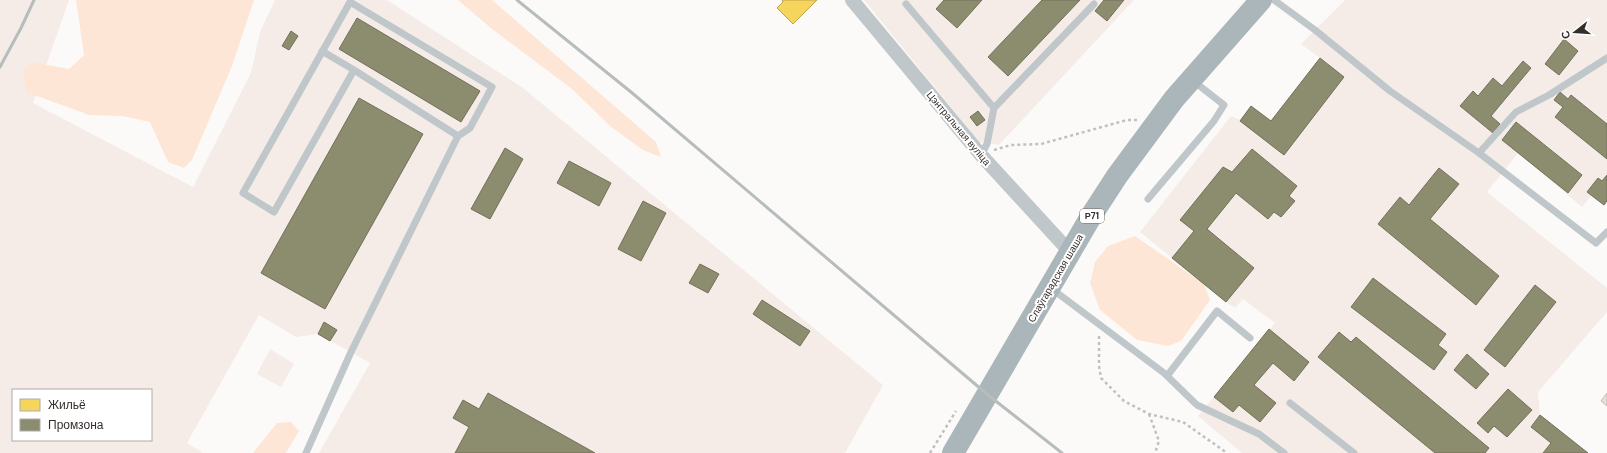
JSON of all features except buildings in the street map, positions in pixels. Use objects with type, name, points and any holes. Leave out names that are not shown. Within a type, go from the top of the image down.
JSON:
[{"type":"main road","name":"Слаўгарадская шаша","points":[[953,453],[1070,252],[1117,176],[1190,79],[1261,0]]},
{"type":"street","name":"Цэнтральная вуліца","points":[[852,0],[980,155],[1070,252]]},
{"type":"lane","points":[[1274,0],[1315,30],[1390,91],[1479,153],[1596,242],[1607,232]]},
{"type":"lane","points":[[306,453],[351,352],[458,136],[470,128],[492,87],[350,2],[243,193],[274,212],[354,70]]},
{"type":"lane","points":[[906,4],[994,108]]},
{"type":"lane","points":[[980,155],[987,144],[994,108],[1094,4]]},
{"type":"lane","points":[[322,51],[458,136]]},
{"type":"lane","points":[[1479,153],[1516,112],[1549,95],[1607,58]]},
{"type":"lane","points":[[1148,199],[1214,121],[1224,105],[1190,79]]},
{"type":"lane","points":[[1050,288],[1167,376],[1197,405],[1258,434],[1284,453]]},
{"type":"lane","points":[[1167,376],[1217,311],[1250,338]]},
{"type":"lane","points":[[1290,403],[1354,453]]},
{"type":"path","points":[[980,155],[1011,145],[1041,144],[1127,120],[1158,120]]},
{"type":"path","points":[[1099,324],[1099,366],[1101,378],[1124,401],[1149,414],[1183,422],[1227,453]]},
{"type":"path","points":[[930,453],[958,407]]},
{"type":"path","points":[[1149,414],[1159,441],[1155,453]]},
{"type":"shaded area","points":[[0,0],[69,0],[33,103],[193,187],[251,73],[260,32],[275,0],[387,0],[523,88],[883,385],[845,453],[319,453],[370,363],[318,334],[296,337],[259,315],[187,443],[203,453],[0,453]]},
{"type":"shaded area","points":[[76,0],[254,0],[232,66],[192,160],[184,168],[168,162],[150,122],[122,116],[89,115],[26,92],[23,71],[32,62],[69,69],[84,55]]},
{"type":"shaded area","points":[[458,0],[492,0],[656,142],[661,157],[643,150],[610,126],[572,89],[492,29]]},
{"type":"shaded area","points":[[864,0],[1134,0],[999,145],[979,142]]},
{"type":"shaded area","points":[[1345,0],[1607,0],[1607,201],[1592,195],[1582,207],[1518,153],[1487,192],[1607,288],[1607,312],[1538,392],[1540,415],[1588,453],[1242,453],[1198,416],[1275,323],[1243,299],[1235,308],[1226,302],[1140,232],[1231,116],[1240,120],[1251,106],[1271,121],[1320,58],[1301,44]]},
{"type":"shaded area","points":[[1135,236],[1204,284],[1210,300],[1181,341],[1168,346],[1137,340],[1100,310],[1090,283],[1095,262],[1108,246]]},
{"type":"shaded area","points":[[270,349],[294,364],[281,387],[257,374]]},
{"type":"shaded area","points":[[291,422],[299,431],[286,453],[253,453],[277,423]]},
{"type":"railway","points":[[0,67],[34,0]]},
{"type":"railway","points":[[517,0],[631,92],[988,395],[1062,453]]}]
